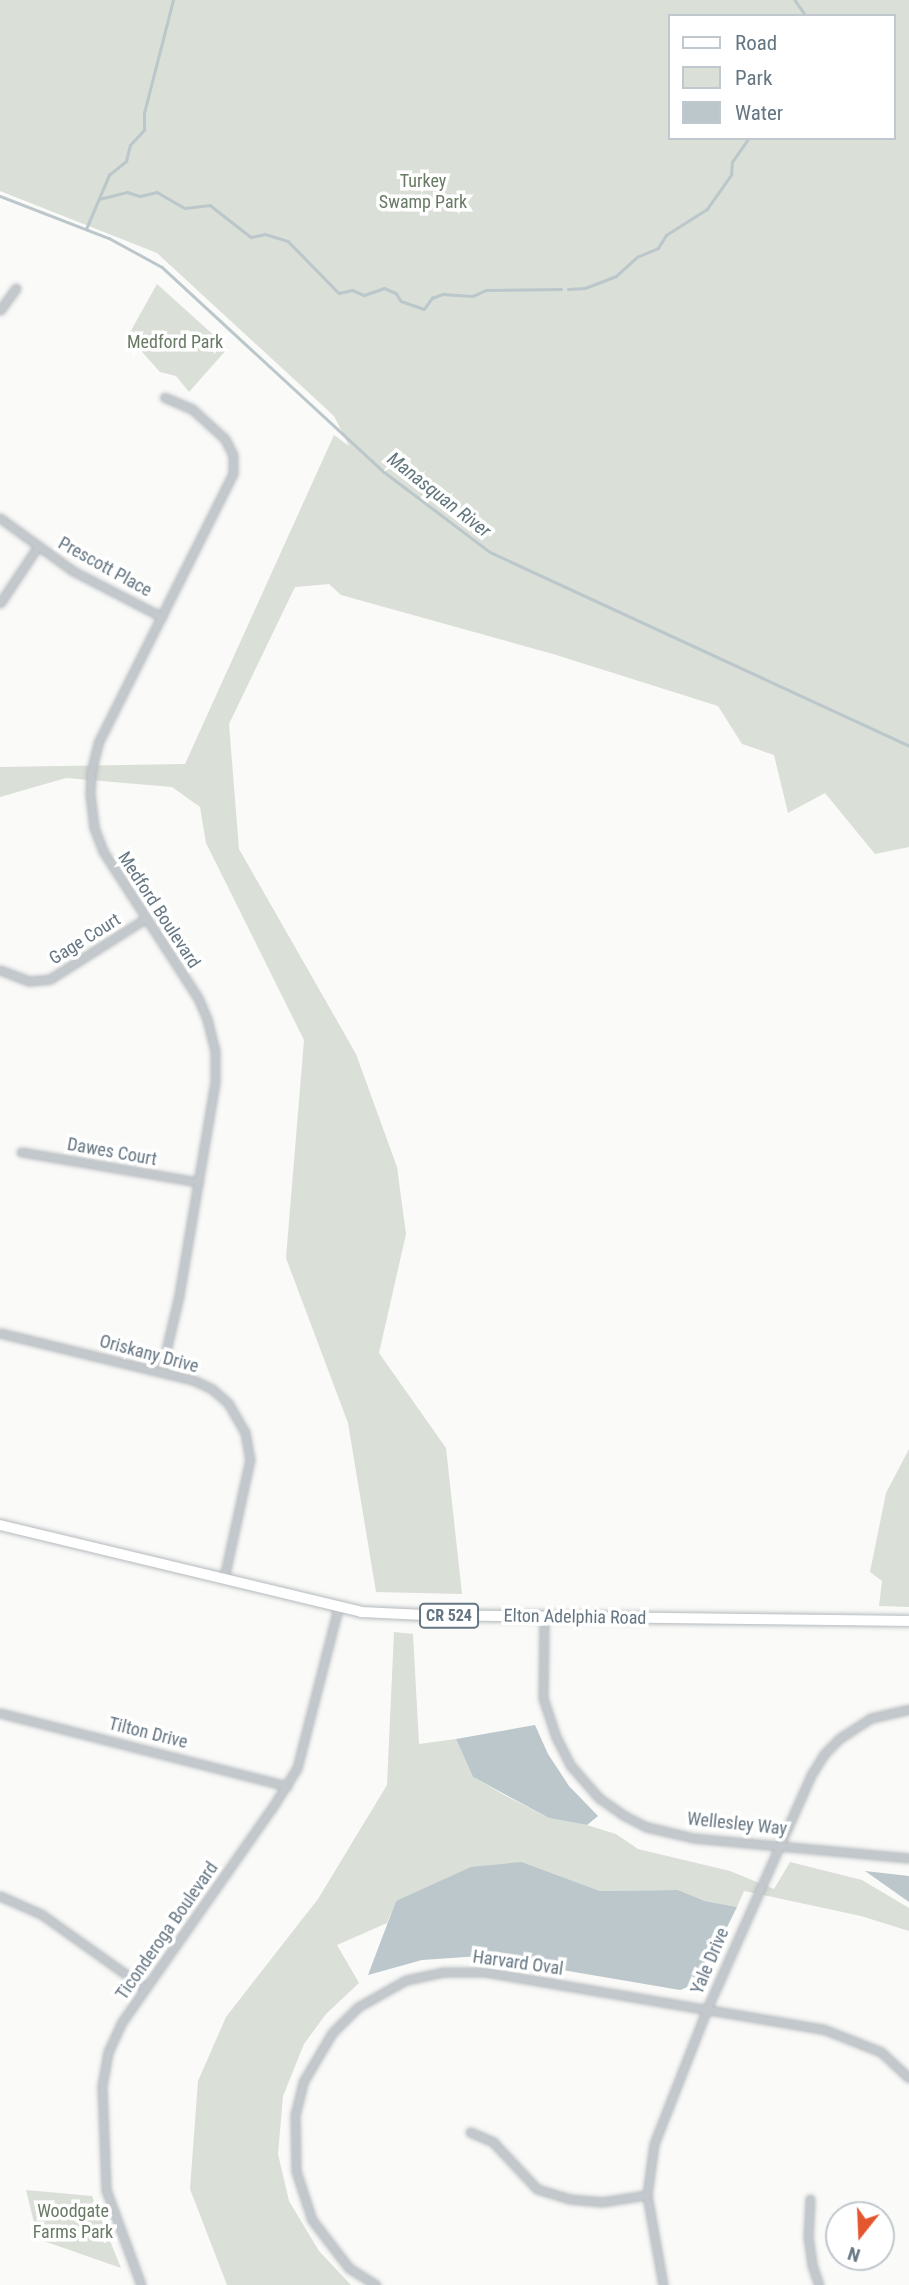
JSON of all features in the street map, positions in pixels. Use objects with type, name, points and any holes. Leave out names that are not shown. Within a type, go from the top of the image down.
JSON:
[{"type":"main road","name":"Elton Adelphia Road","points":[[0,1525],[338,1608],[396,1614],[909,1620]]},
{"type":"street","points":[[0,310],[16,288]]},
{"type":"street","name":"Medford Boulevard","points":[[161,1372],[178,1294],[215,1083],[213,1040],[198,998],[111,866],[97,839],[91,813],[91,778],[99,741],[230,481],[234,461],[225,439],[211,425],[192,409],[164,397]]},
{"type":"street","name":"Prescott Place","points":[[0,518],[73,571],[162,617]]},
{"type":"street","points":[[0,603],[38,546]]},
{"type":"street","name":"Gage Court","points":[[0,970],[29,981],[50,979],[145,919]]},
{"type":"street","name":"Dawes Court","points":[[21,1152],[198,1182]]},
{"type":"street","name":"Oriskany Drive","points":[[0,1333],[193,1380],[220,1396],[238,1417],[248,1441],[248,1476],[224,1578]]},
{"type":"street","name":"Ticonderoga Boulevard","points":[[141,2285],[106,2190],[102,2086],[114,2036],[297,1768],[338,1608]]},
{"type":"street","name":"Wellesley Way","points":[[544,1617],[543,1698],[556,1737],[571,1766],[599,1798],[623,1815],[647,1827],[694,1838],[909,1858]]},
{"type":"street","name":"Yale Drive","points":[[663,2285],[647,2195],[654,2144],[706,2011],[811,1775],[840,1738],[871,1718],[909,1709]]},
{"type":"street","name":"Tilton Drive","points":[[0,1713],[287,1786]]},
{"type":"street","points":[[0,1896],[41,1914],[145,1988]]},
{"type":"street","name":"Harvard Oval","points":[[376,2285],[349,2268],[323,2239],[305,2206],[294,2152],[295,2115],[303,2082],[332,2033],[358,2007],[406,1980],[465,1971],[511,1976],[823,2029],[860,2041],[881,2052],[909,2078]]},
{"type":"street","points":[[470,2132],[492,2143],[537,2189],[569,2199],[601,2202],[647,2195]]},
{"type":"street","points":[[810,2199],[808,2236],[812,2265],[819,2285]]},
{"type":"green space","name":"Turkey Swamp Park","points":[[0,0],[909,0],[909,847],[875,854],[825,793],[788,813],[774,755],[742,744],[718,706],[553,654],[341,595],[329,584],[295,587],[229,724],[239,849],[356,1054],[397,1167],[406,1234],[379,1353],[446,1448],[462,1594],[376,1592],[348,1423],[286,1258],[304,1040],[206,843],[200,807],[172,787],[66,778],[0,797],[0,767],[185,764],[334,435],[349,446],[334,416],[157,253],[0,191]]},
{"type":"green space","name":"Medford Park","points":[[157,284],[228,348],[189,392],[176,376],[160,372],[128,336]]},
{"type":"green space","points":[[909,1449],[909,1607],[879,1606],[882,1581],[870,1572],[886,1493]]},
{"type":"green space","points":[[394,1632],[413,1634],[419,1744],[456,1739],[473,1777],[549,1818],[616,1834],[638,1849],[730,1871],[774,1889],[790,1862],[862,1880],[909,1908],[909,1931],[861,1916],[744,1891],[737,1907],[705,1901],[678,1890],[600,1891],[522,1862],[396,1901],[387,1923],[337,1945],[359,1983],[326,2014],[304,2044],[283,2096],[278,2154],[289,2201],[319,2251],[351,2285],[227,2285],[190,2189],[198,2081],[226,2017],[318,1899],[387,1785]]},
{"type":"green space","name":"Woodgate Farms Park","points":[[26,2190],[92,2196],[121,2268],[38,2239]]},
{"type":"water","points":[[535,1725],[548,1754],[569,1786],[598,1816],[587,1825],[549,1818],[473,1777],[456,1739]]},
{"type":"water","points":[[522,1862],[600,1891],[678,1890],[705,1901],[737,1907],[700,1982],[680,1990],[480,1956],[422,1960],[368,1975],[396,1901],[471,1867]]},
{"type":"water","points":[[865,1871],[909,1876],[909,1902]]},
{"type":"waterway","points":[[86,229],[109,175],[126,161],[130,145],[144,130],[144,113],[173,0]]},
{"type":"waterway","points":[[795,0],[805,14]]},
{"type":"waterway","points":[[568,289],[585,288],[616,276],[637,257],[658,248],[666,235],[707,209],[731,175],[732,162],[748,140]]},
{"type":"waterway","points":[[99,199],[127,192],[140,196],[157,192],[185,208],[210,205],[251,237],[265,234],[288,241],[339,293],[352,290],[364,295],[384,288],[396,293],[401,301],[424,309],[432,298],[443,294],[473,296],[486,290],[561,289]]},
{"type":"waterway","name":"Manasquan River","points":[[0,196],[109,238],[162,267],[383,471],[490,552],[909,746]]}]
